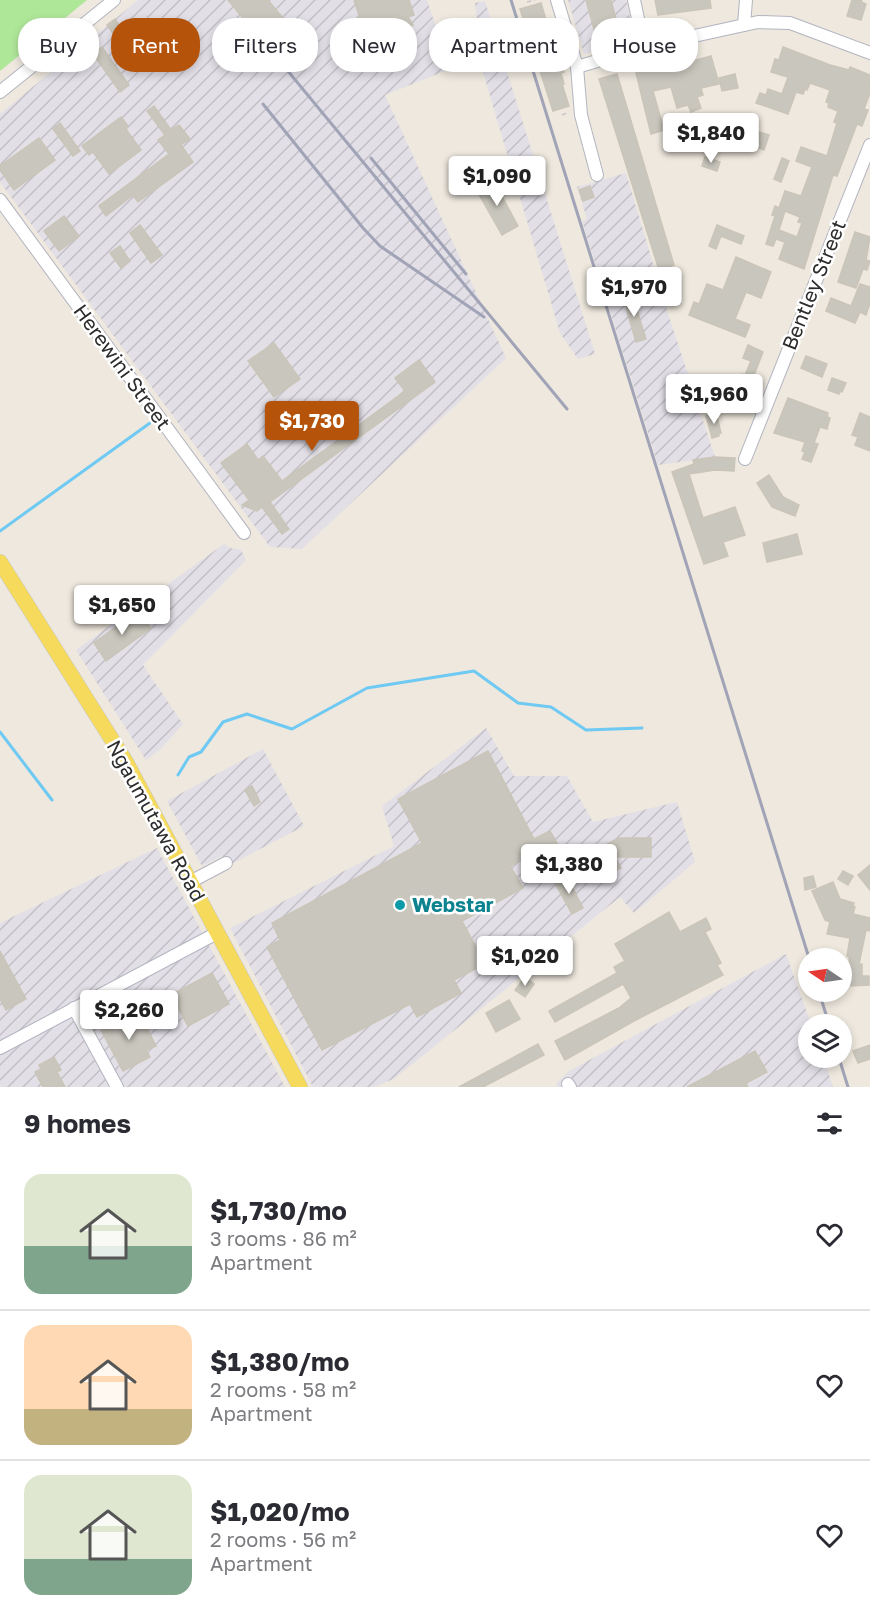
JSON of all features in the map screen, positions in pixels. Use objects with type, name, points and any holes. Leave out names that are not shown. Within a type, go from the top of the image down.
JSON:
[{"type":"main road","name":"Ngaumutawa Road","points":[[0,562],[109,733],[300,1087]]},
{"type":"street","points":[[0,92],[114,0]]},
{"type":"street","points":[[557,0],[562,18]]},
{"type":"street","points":[[634,0],[638,18]]},
{"type":"street","points":[[744,25],[746,0]]},
{"type":"street","points":[[698,35],[758,22],[790,23],[870,53]]},
{"type":"street","points":[[577,72],[581,115],[597,175]]},
{"type":"street","name":"Bentley Street","points":[[745,459],[870,145]]},
{"type":"street","name":"Herewini Street","points":[[0,200],[244,533]]},
{"type":"street","points":[[190,882],[226,862]]},
{"type":"street","points":[[0,1048],[217,933]]},
{"type":"street","points":[[74,1008],[117,1087]]},
{"type":"path","points":[[527,2],[535,0]]},
{"type":"shaded area","points":[[138,0],[427,0],[433,18],[429,18],[429,72],[442,72],[385,95],[506,358],[302,549],[270,547],[0,182],[0,114],[51,72],[99,72],[99,32],[111,22],[111,72],[200,72],[200,18],[116,18]]},
{"type":"shaded area","points":[[568,0],[626,0],[630,18],[591,18],[591,52],[584,54],[579,37],[579,18],[573,18]]},
{"type":"shaded area","points":[[485,1],[490,18],[477,18],[475,3]]},
{"type":"shaded area","points":[[483,72],[507,72],[595,354],[578,359],[560,333]]},
{"type":"shaded area","points":[[626,173],[665,304],[715,457],[658,465],[582,221],[587,219],[577,187]]},
{"type":"shaded area","points":[[224,544],[241,550],[246,560],[143,665],[183,724],[161,749],[146,760],[76,650]]},
{"type":"shaded area","points":[[486,728],[514,776],[567,776],[593,822],[677,802],[695,862],[634,913],[620,897],[395,1078],[375,1087],[313,1087],[230,928],[394,846],[382,806]]},
{"type":"shaded area","points":[[263,749],[304,826],[228,866],[222,856],[202,866],[167,801]]},
{"type":"shaded area","points":[[157,848],[285,1087],[0,1087],[0,923]]},
{"type":"shaded area","points":[[786,954],[798,988],[798,1002],[803,1002],[807,1014],[798,1014],[798,1068],[826,1068],[833,1087],[558,1087],[556,1084],[569,1071]]},
{"type":"green space","points":[[0,0],[87,0],[65,18],[18,18],[18,56],[0,71]]},
{"type":"building","points":[[228,0],[268,0],[283,18],[243,18]]},
{"type":"building","points":[[354,0],[409,0],[414,15],[409,18],[360,18]]},
{"type":"building","points":[[586,0],[611,0],[616,18],[591,18]]},
{"type":"building","points":[[655,0],[710,0],[711,8],[658,15]]},
{"type":"building","points":[[852,0],[862,0],[861,2],[866,4],[861,20],[847,16]]},
{"type":"building","points":[[541,3],[545,18],[523,18],[520,9]]},
{"type":"building","points":[[102,47],[111,60],[111,72],[120,72],[129,85],[120,92],[99,62],[99,49]]},
{"type":"building","points":[[783,47],[830,65],[849,70],[850,67],[870,75],[870,93],[864,109],[868,110],[862,126],[857,124],[837,176],[833,175],[804,269],[779,259],[785,242],[776,239],[773,246],[766,244],[775,216],[772,215],[775,206],[779,208],[785,191],[801,196],[812,167],[796,161],[801,147],[827,156],[837,123],[834,122],[838,111],[828,107],[829,103],[826,102],[830,90],[810,83],[803,94],[796,92],[788,114],[756,103],[760,93],[766,95],[768,89],[782,94],[788,77],[771,72],[775,59],[779,60]],"holes":[[[785,211],[800,217],[798,222],[802,223],[797,237],[779,230]]]},
{"type":"building","points":[[711,56],[719,84],[701,88],[703,95],[697,97],[701,108],[691,112],[688,105],[677,108],[671,87],[653,91],[664,130],[651,134],[636,73],[698,72],[698,60]]},
{"type":"building","points":[[540,72],[564,72],[561,73],[564,84],[562,84],[569,106],[553,111]]},
{"type":"building","points":[[617,74],[674,265],[659,270],[599,79]]},
{"type":"building","points":[[735,74],[738,88],[722,91],[719,78]]},
{"type":"building","points":[[154,106],[171,130],[179,125],[190,139],[181,145],[193,162],[138,202],[133,195],[106,216],[99,206],[169,154],[158,140],[165,135],[147,111]]},
{"type":"building","points":[[121,117],[128,126],[125,128],[141,150],[109,174],[93,152],[89,155],[82,146]]},
{"type":"building","points":[[747,122],[755,125],[753,130],[769,135],[764,150],[740,141]]},
{"type":"building","points":[[60,123],[80,151],[73,156],[53,129]]},
{"type":"building","points":[[39,138],[55,160],[14,190],[0,170],[0,166]]},
{"type":"building","points":[[705,157],[720,162],[717,171],[702,166]]},
{"type":"building","points":[[782,158],[789,161],[781,182],[774,179]]},
{"type":"building","points":[[493,180],[518,226],[502,235],[476,189]]},
{"type":"building","points":[[590,186],[594,197],[583,201],[579,190]]},
{"type":"building","points":[[64,216],[79,236],[59,251],[44,231]]},
{"type":"building","points":[[140,225],[162,255],[151,263],[130,233]]},
{"type":"building","points":[[717,225],[744,236],[741,244],[721,236],[716,249],[709,246]]},
{"type":"building","points":[[855,232],[870,237],[866,260],[870,261],[867,270],[863,269],[856,288],[838,282]]},
{"type":"building","points":[[120,246],[130,261],[121,268],[110,253]]},
{"type":"building","points":[[736,257],[771,272],[761,298],[746,292],[735,319],[750,325],[745,337],[689,315],[694,302],[699,304],[707,284],[723,290]]},
{"type":"building","points":[[860,284],[870,287],[870,303],[866,315],[860,312],[855,323],[826,311],[831,298],[851,306]]},
{"type":"building","points":[[632,294],[646,339],[636,342],[623,297]]},
{"type":"building","points":[[274,343],[300,379],[274,397],[248,361]]},
{"type":"building","points":[[748,345],[763,352],[745,399],[719,389],[722,381],[738,385],[742,374],[745,375],[751,361],[743,358]]},
{"type":"building","points":[[806,356],[827,364],[822,377],[801,368]]},
{"type":"building","points":[[419,360],[435,382],[270,502],[289,529],[282,534],[262,507],[257,511],[242,505],[249,500],[221,463],[247,444],[258,460],[263,456],[282,481],[405,391],[395,378]]},
{"type":"building","points":[[832,378],[846,383],[839,394],[828,390]]},
{"type":"building","points":[[788,398],[828,413],[827,417],[830,418],[827,429],[820,427],[814,443],[818,444],[811,462],[802,459],[805,442],[774,433]]},
{"type":"building","points":[[716,413],[721,433],[712,438],[706,416]]},
{"type":"building","points":[[860,413],[870,417],[870,451],[855,445],[858,437],[852,435]]},
{"type":"building","points":[[715,457],[735,458],[734,471],[715,470],[689,474],[703,518],[735,507],[745,535],[723,542],[728,556],[704,564],[672,472],[694,464],[693,460]]},
{"type":"building","points":[[769,475],[783,497],[799,505],[795,516],[772,507],[757,483]]},
{"type":"building","points":[[797,534],[802,554],[767,562],[763,543]]},
{"type":"building","points":[[138,611],[151,628],[106,661],[94,643]]},
{"type":"building","name":"Webstar","points":[[488,751],[534,839],[550,831],[557,843],[510,866],[523,888],[462,921],[485,964],[454,980],[461,993],[417,1017],[410,1004],[322,1050],[267,947],[280,940],[272,923],[422,843],[398,799]]},
{"type":"building","points":[[252,786],[260,802],[254,806],[245,790]]},
{"type":"building","points":[[619,838],[651,838],[651,857],[615,857],[621,868],[613,871],[602,850],[605,849],[603,846]]},
{"type":"building","points":[[870,865],[870,890],[858,875]]},
{"type":"building","points":[[843,871],[853,876],[848,885],[838,879]]},
{"type":"building","points":[[813,876],[816,887],[805,890],[804,878]]},
{"type":"building","points":[[567,877],[583,908],[572,914],[555,883]]},
{"type":"building","points":[[833,882],[840,899],[854,903],[853,914],[870,918],[870,931],[866,930],[859,964],[862,964],[862,976],[869,976],[869,985],[852,986],[852,948],[848,948],[850,938],[827,934],[830,922],[825,920],[812,891]]},
{"type":"building","points":[[669,912],[680,932],[706,918],[711,929],[705,932],[721,963],[717,965],[723,975],[565,1060],[555,1041],[619,1008],[631,998],[623,984],[555,1022],[549,1011],[617,973],[614,967],[625,961],[615,944]]},
{"type":"building","points":[[0,951],[26,999],[6,1010],[0,999]]},
{"type":"building","points":[[212,973],[229,1004],[188,1026],[171,995]]},
{"type":"building","points":[[525,977],[534,984],[525,997],[515,990]]},
{"type":"building","points":[[509,1000],[520,1019],[496,1032],[486,1013]]},
{"type":"building","points":[[139,1012],[156,1046],[146,1050],[150,1057],[123,1071],[101,1030]]},
{"type":"building","points":[[538,1044],[544,1055],[483,1087],[459,1087]]},
{"type":"building","points":[[870,1045],[870,1059],[858,1063],[853,1051]]},
{"type":"building","points":[[755,1051],[767,1072],[746,1083],[748,1087],[687,1087]]},
{"type":"building","points":[[54,1057],[61,1070],[57,1072],[65,1087],[43,1087],[35,1072],[41,1069],[39,1065]]},
{"type":"waterway","points":[[0,531],[150,423]]},
{"type":"waterway","points":[[178,775],[189,757],[201,752],[223,722],[247,714],[292,729],[367,688],[474,671],[518,703],[551,707],[586,730],[642,728]]},
{"type":"waterway","points":[[0,732],[52,800]]},
{"type":"railway","points":[[511,0],[806,948]]},
{"type":"railway","points":[[289,72],[567,409]]},
{"type":"railway","points":[[263,104],[380,246],[484,317]]},
{"type":"railway","points":[[371,158],[466,274]]},
{"type":"railway","points":[[822,1002],[826,1014]]},
{"type":"railway","points":[[842,1068],[848,1087]]},
{"type":"place","name":"Webstar","points":[[400,905]]}]
